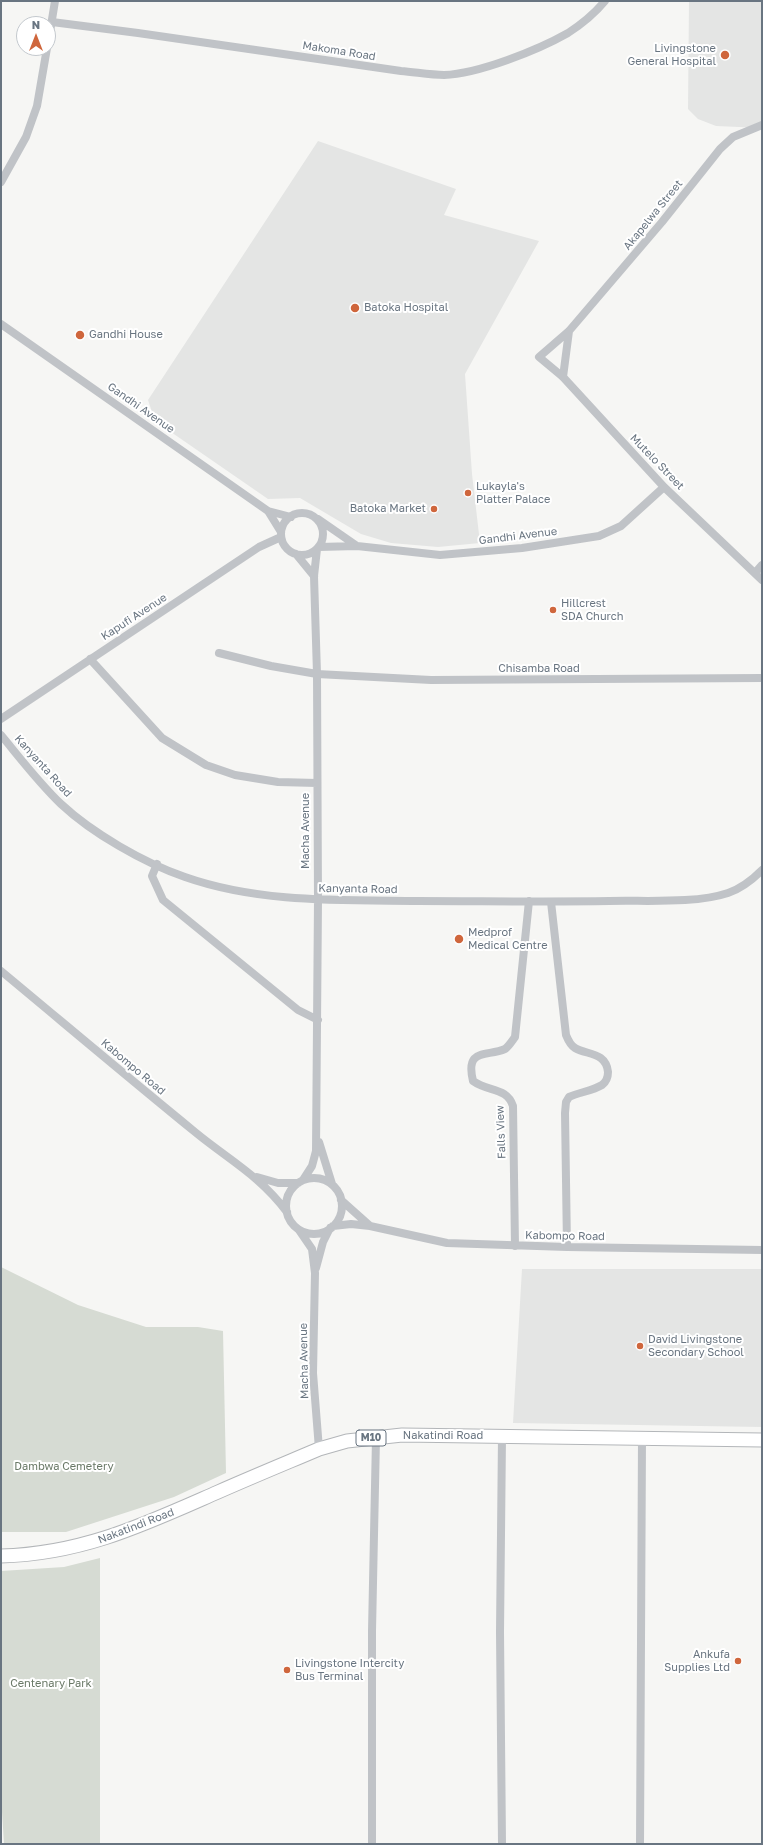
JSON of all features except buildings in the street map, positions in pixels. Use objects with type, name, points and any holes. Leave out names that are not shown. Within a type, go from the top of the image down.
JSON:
[{"type":"highway","name":"Nakatindi Road","points":[[1,1556],[35,1554],[70,1549],[101,1540],[143,1525],[319,1449],[347,1441],[402,1435],[762,1440]]},
{"type":"street","points":[[53,16],[55,1]]},
{"type":"street","name":"Makoma Road","points":[[56,23],[401,71],[444,75],[471,72],[537,48],[568,33],[587,19],[605,1]]},
{"type":"street","points":[[1,182],[26,137],[37,106],[46,56]]},
{"type":"street","name":"Akapelwa Street","points":[[539,357],[569,331],[662,222],[720,149],[733,137],[759,125],[762,126]]},
{"type":"street","name":"Gandhi Avenue","points":[[1,324],[268,511],[291,517]]},
{"type":"street","points":[[564,377],[569,331]]},
{"type":"street","name":"Mutelo Street","points":[[539,357],[564,377],[664,487],[762,580]]},
{"type":"street","name":"Gandhi Avenue","points":[[318,548],[357,546],[440,555],[522,548],[599,536],[621,526],[664,487]]},
{"type":"street","name":"Gandhi Avenue","points":[[268,511],[281,535]]},
{"type":"street","points":[[296,554],[303,555],[318,548],[322,541],[322,528],[315,518],[303,513],[291,517],[282,526],[281,535],[284,544],[289,550],[296,554],[314,576]]},
{"type":"street","name":"Gandhi Avenue","points":[[315,518],[357,546]]},
{"type":"street","name":"Kapufi Avenue","points":[[1,719],[260,546],[281,535]]},
{"type":"street","name":"Macha Avenue","points":[[300,1182],[312,1166],[316,1151],[317,1134],[317,674],[314,576],[318,548]]},
{"type":"street","points":[[755,573],[762,565]]},
{"type":"street","name":"Chisamba Road","points":[[219,653],[271,666],[317,674],[431,680],[762,678]]},
{"type":"street","points":[[90,659],[162,738],[206,765],[242,777],[278,782],[317,783]]},
{"type":"street","name":"Kanyanta Road","points":[[1,735],[22,762],[61,804],[105,838],[184,877],[237,891],[318,900],[551,902],[693,899],[727,893],[748,884],[762,870]]},
{"type":"street","points":[[157,864],[152,876],[163,900],[298,1010],[318,1020]]},
{"type":"street","name":"Falls View","points":[[515,1246],[513,1106],[510,1098],[502,1092],[473,1081],[472,1075],[473,1062],[476,1057],[483,1053],[505,1048],[515,1037],[529,902]]},
{"type":"street","points":[[551,902],[566,1035],[569,1042],[575,1048],[596,1054],[603,1060],[607,1067],[608,1076],[604,1084],[597,1088],[569,1097],[566,1102],[564,1113],[567,1247]]},
{"type":"street","name":"Kabompo Road","points":[[1,971],[198,1134],[254,1176],[274,1195],[286,1212]]},
{"type":"street","name":"Macha Avenue","points":[[317,1134],[332,1185]]},
{"type":"street","name":"Kabompo Road","points":[[254,1176],[278,1184],[300,1182]]},
{"type":"street","points":[[315,1178],[324,1180],[332,1185],[338,1192],[341,1200],[340,1214],[332,1227],[317,1234],[299,1230],[292,1224],[286,1212],[287,1198],[291,1189],[300,1182],[315,1178]]},
{"type":"street","name":"Kabompo Road","points":[[341,1200],[370,1226]]},
{"type":"street","name":"Kabompo Road","points":[[332,1227],[357,1224],[447,1243],[515,1246],[762,1250]]},
{"type":"street","name":"Macha Avenue","points":[[315,1273],[323,1242],[332,1227]]},
{"type":"street","name":"Macha Avenue","points":[[299,1230],[312,1249],[315,1273],[313,1373],[319,1449]]},
{"type":"street","points":[[502,1436],[500,1632],[502,1844]]},
{"type":"street","points":[[372,1844],[372,1631],[376,1438]]},
{"type":"street","points":[[640,1844],[642,1438]]},
{"type":"shaded area","name":"Livingstone General Hospital","points":[[689,1],[762,1],[762,128],[716,126],[698,119],[688,109]]},
{"type":"shaded area","name":"Batoka Hospital","points":[[318,141],[456,189],[444,215],[539,241],[465,374],[472,474],[480,543],[438,547],[391,543],[361,534],[300,498],[268,499],[155,421],[148,400]]},
{"type":"shaded area","name":"David Livingstone Secondary School","points":[[522,1269],[762,1269],[762,1427],[513,1423]]},
{"type":"green space","name":"Dambwa Cemetery","points":[[1,1267],[78,1305],[146,1327],[198,1327],[223,1331],[226,1473],[174,1497],[66,1532],[1,1532]]},
{"type":"green space","name":"Centenary Park","points":[[100,1558],[100,1844],[4,1844],[1,1796],[1,1571],[64,1567]]},
{"type":"place","name":"Livingstone General Hospital","points":[[725,55]]},
{"type":"place","name":"Batoka Hospital","points":[[355,308]]},
{"type":"place","name":"Gandhi House","points":[[80,335]]},
{"type":"place","name":"Lukayla's Platter Palace","points":[[468,493]]},
{"type":"place","name":"Batoka Market","points":[[434,509]]},
{"type":"place","name":"Hillcrest SDA Church","points":[[553,610]]},
{"type":"place","name":"Medprof Medical Centre","points":[[459,939]]},
{"type":"place","name":"David Livingstone Secondary School","points":[[640,1346]]},
{"type":"place","name":"Ankufa Supplies Ltd","points":[[738,1661]]},
{"type":"place","name":"Livingstone Intercity Bus Terminal","points":[[287,1670]]}]
